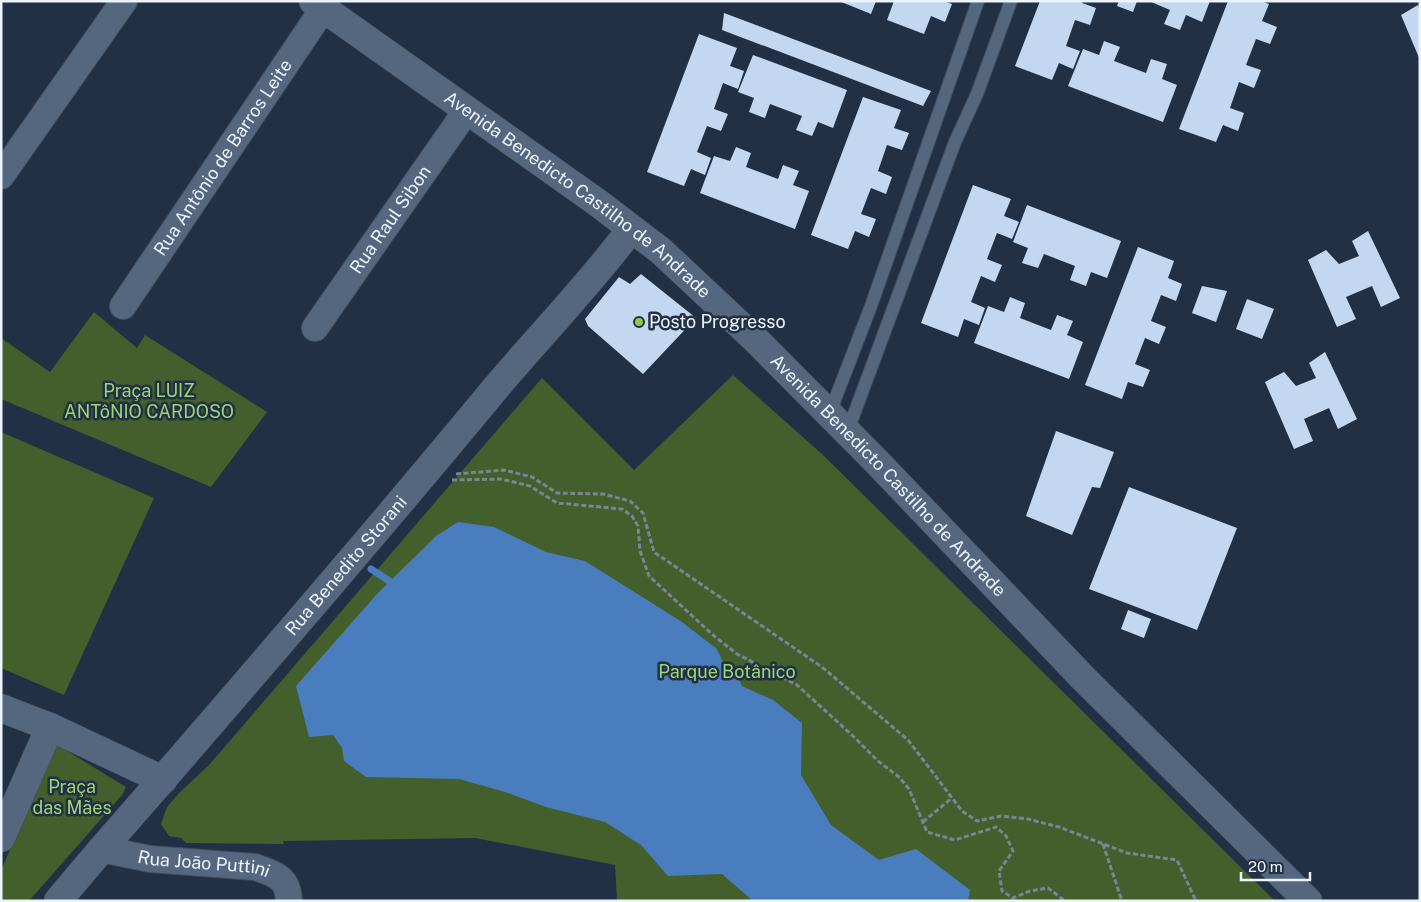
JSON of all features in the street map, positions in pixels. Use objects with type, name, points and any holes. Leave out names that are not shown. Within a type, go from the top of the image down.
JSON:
[{"type":"main road","name":"Avenida Benedicto Castilho de Andrade","points":[[318,5],[467,110],[661,251],[756,340],[883,469],[1083,678],[1308,901]]},
{"type":"main road","name":"Rua Benedito Storani","points":[[58,901],[422,478],[522,357],[614,252],[631,229]]},
{"type":"main road","points":[[1,708],[50,727],[162,780]]},
{"type":"main road","points":[[1,838],[50,727]]},
{"type":"street","points":[[1,176],[124,1]]},
{"type":"street","name":"Rua Antônio de Barros Leite","points":[[123,306],[318,5]]},
{"type":"street","name":"Rua Raul Sibon","points":[[315,328],[467,110]]},
{"type":"street","name":"Rua João Puttini","points":[[101,849],[150,859],[256,867],[270,872],[284,881],[289,901]]},
{"type":"lane","points":[[838,424],[871,306],[978,1]]},
{"type":"lane","points":[[838,424],[892,313],[955,142],[977,94],[1011,1]]},
{"type":"lane","points":[[871,306],[892,313]]},
{"type":"path","points":[[422,478],[504,470],[532,477],[557,493],[603,494],[630,501],[643,513],[654,552],[822,667],[908,740],[962,811],[977,821],[1001,816],[1028,819],[1059,827],[1127,853],[1177,860],[1196,901]]},
{"type":"path","points":[[422,478],[461,480],[501,479],[530,486],[557,503],[622,509],[632,516],[638,526],[640,551],[649,576],[713,635],[737,654],[797,685],[878,761],[899,777],[909,789],[927,832],[955,840],[996,827],[1006,836],[1013,851],[999,871],[1002,891],[1013,898],[1030,891],[1048,888],[1065,901]]},
{"type":"path","points":[[923,822],[952,798]]},
{"type":"path","points":[[1103,844],[1122,901]]},
{"type":"green space","name":"Praça LUIZ ANTôNIO CARDOSO","points":[[94,312],[137,348],[145,335],[267,412],[211,487],[1,399],[1,338],[50,372]]},
{"type":"green space","name":"Parque Botânico","points":[[733,375],[823,455],[1275,901],[617,901],[615,865],[475,838],[283,841],[284,844],[186,843],[181,838],[169,836],[161,824],[167,807],[209,765],[542,378],[634,470]]},
{"type":"green space","points":[[1,432],[154,498],[64,695],[1,668]]},
{"type":"green space","name":"Praça das Mães","points":[[54,743],[126,787],[122,795],[29,901],[1,901],[1,871]]},
{"type":"water","points":[[458,522],[494,527],[546,552],[585,561],[682,622],[717,649],[725,667],[737,674],[742,686],[773,700],[802,723],[801,775],[831,825],[879,860],[916,849],[970,890],[968,901],[753,901],[722,874],[668,876],[641,845],[605,822],[546,807],[505,792],[459,779],[366,777],[344,761],[342,748],[333,735],[309,737],[296,686],[377,594],[436,536]]},
{"type":"building","points":[[839,1],[876,1],[871,14]]},
{"type":"building","points":[[894,1],[943,1],[952,4],[945,22],[931,16],[924,34],[887,20]]},
{"type":"building","points":[[1040,1],[1082,1],[1082,3],[1096,8],[1090,25],[1075,20],[1066,46],[1080,51],[1073,69],[1059,63],[1052,80],[1015,66]]},
{"type":"building","points":[[1119,1],[1137,1],[1133,12],[1117,6]]},
{"type":"building","points":[[1149,1],[1210,1],[1202,22],[1186,15],[1180,30],[1164,24],[1170,10]]},
{"type":"building","points":[[1228,1],[1261,1],[1269,4],[1262,21],[1277,27],[1270,44],[1256,39],[1246,65],[1261,70],[1254,88],[1239,82],[1230,108],[1244,113],[1238,131],[1223,125],[1216,142],[1179,129]]},
{"type":"building","points":[[1418,5],[1420,11],[1420,60],[1401,15]]},
{"type":"building","points":[[724,13],[931,91],[923,106],[722,30]]},
{"type":"building","points":[[699,34],[737,48],[730,66],[744,71],[738,89],[723,83],[714,109],[728,114],[721,131],[707,126],[697,152],[711,158],[705,175],[691,169],[684,186],[647,172]]},
{"type":"building","points":[[1104,41],[1120,47],[1114,61],[1146,73],[1151,59],[1167,64],[1162,79],[1177,85],[1163,122],[1068,86],[1083,49],[1099,55]]},
{"type":"building","points":[[753,55],[847,90],[833,128],[818,122],[812,136],[796,130],[802,116],[770,104],[765,118],[749,112],[754,98],[738,92]]},
{"type":"building","points":[[863,97],[901,110],[894,128],[909,133],[902,150],[887,145],[878,171],[892,177],[886,194],[871,188],[861,214],[876,219],[869,237],[855,231],[848,249],[811,235]]},
{"type":"building","points":[[736,147],[751,153],[746,167],[778,179],[783,165],[799,171],[793,185],[809,191],[795,229],[700,193],[714,156],[730,161]]},
{"type":"building","points":[[973,185],[1011,199],[1004,216],[1019,222],[1012,239],[997,233],[987,259],[1002,265],[995,282],[981,276],[971,302],[985,308],[979,325],[964,319],[958,337],[921,323]]},
{"type":"building","points":[[1027,205],[1121,241],[1107,278],[1091,272],[1086,286],[1070,280],[1075,266],[1044,254],[1038,268],[1022,263],[1028,248],[1013,242]]},
{"type":"building","points":[[1368,231],[1400,298],[1381,307],[1372,286],[1346,297],[1356,319],[1337,327],[1308,260],[1326,250],[1339,264],[1359,256],[1352,241]]},
{"type":"building","points":[[1138,247],[1174,261],[1168,278],[1182,284],[1176,301],[1161,295],[1151,321],[1166,327],[1159,344],[1145,338],[1135,364],[1150,370],[1143,387],[1128,382],[1122,399],[1085,385]]},
{"type":"building","name":"Posto Progresso","points":[[641,274],[696,318],[643,374],[588,326],[585,319],[619,277],[630,284]]},
{"type":"building","points":[[1202,286],[1227,291],[1216,322],[1192,313]]},
{"type":"building","points":[[1010,297],[1025,303],[1020,318],[1051,330],[1057,315],[1073,321],[1067,335],[1083,342],[1069,379],[974,343],[988,306],[1004,312]]},
{"type":"building","points":[[1247,299],[1274,309],[1262,339],[1236,329]]},
{"type":"building","points":[[1325,352],[1357,419],[1338,429],[1329,408],[1304,419],[1313,441],[1294,449],[1265,382],[1284,372],[1296,386],[1316,378],[1309,363]]},
{"type":"building","points":[[1056,431],[1114,452],[1100,488],[1092,487],[1072,535],[1026,516]]},
{"type":"building","points":[[1129,487],[1237,528],[1197,630],[1089,589]]},
{"type":"building","points":[[1128,610],[1151,619],[1144,638],[1121,629]]},
{"type":"waterway","points":[[371,569],[397,586]]},
{"type":"place","name":"Posto Progresso","points":[[639,322]]}]
